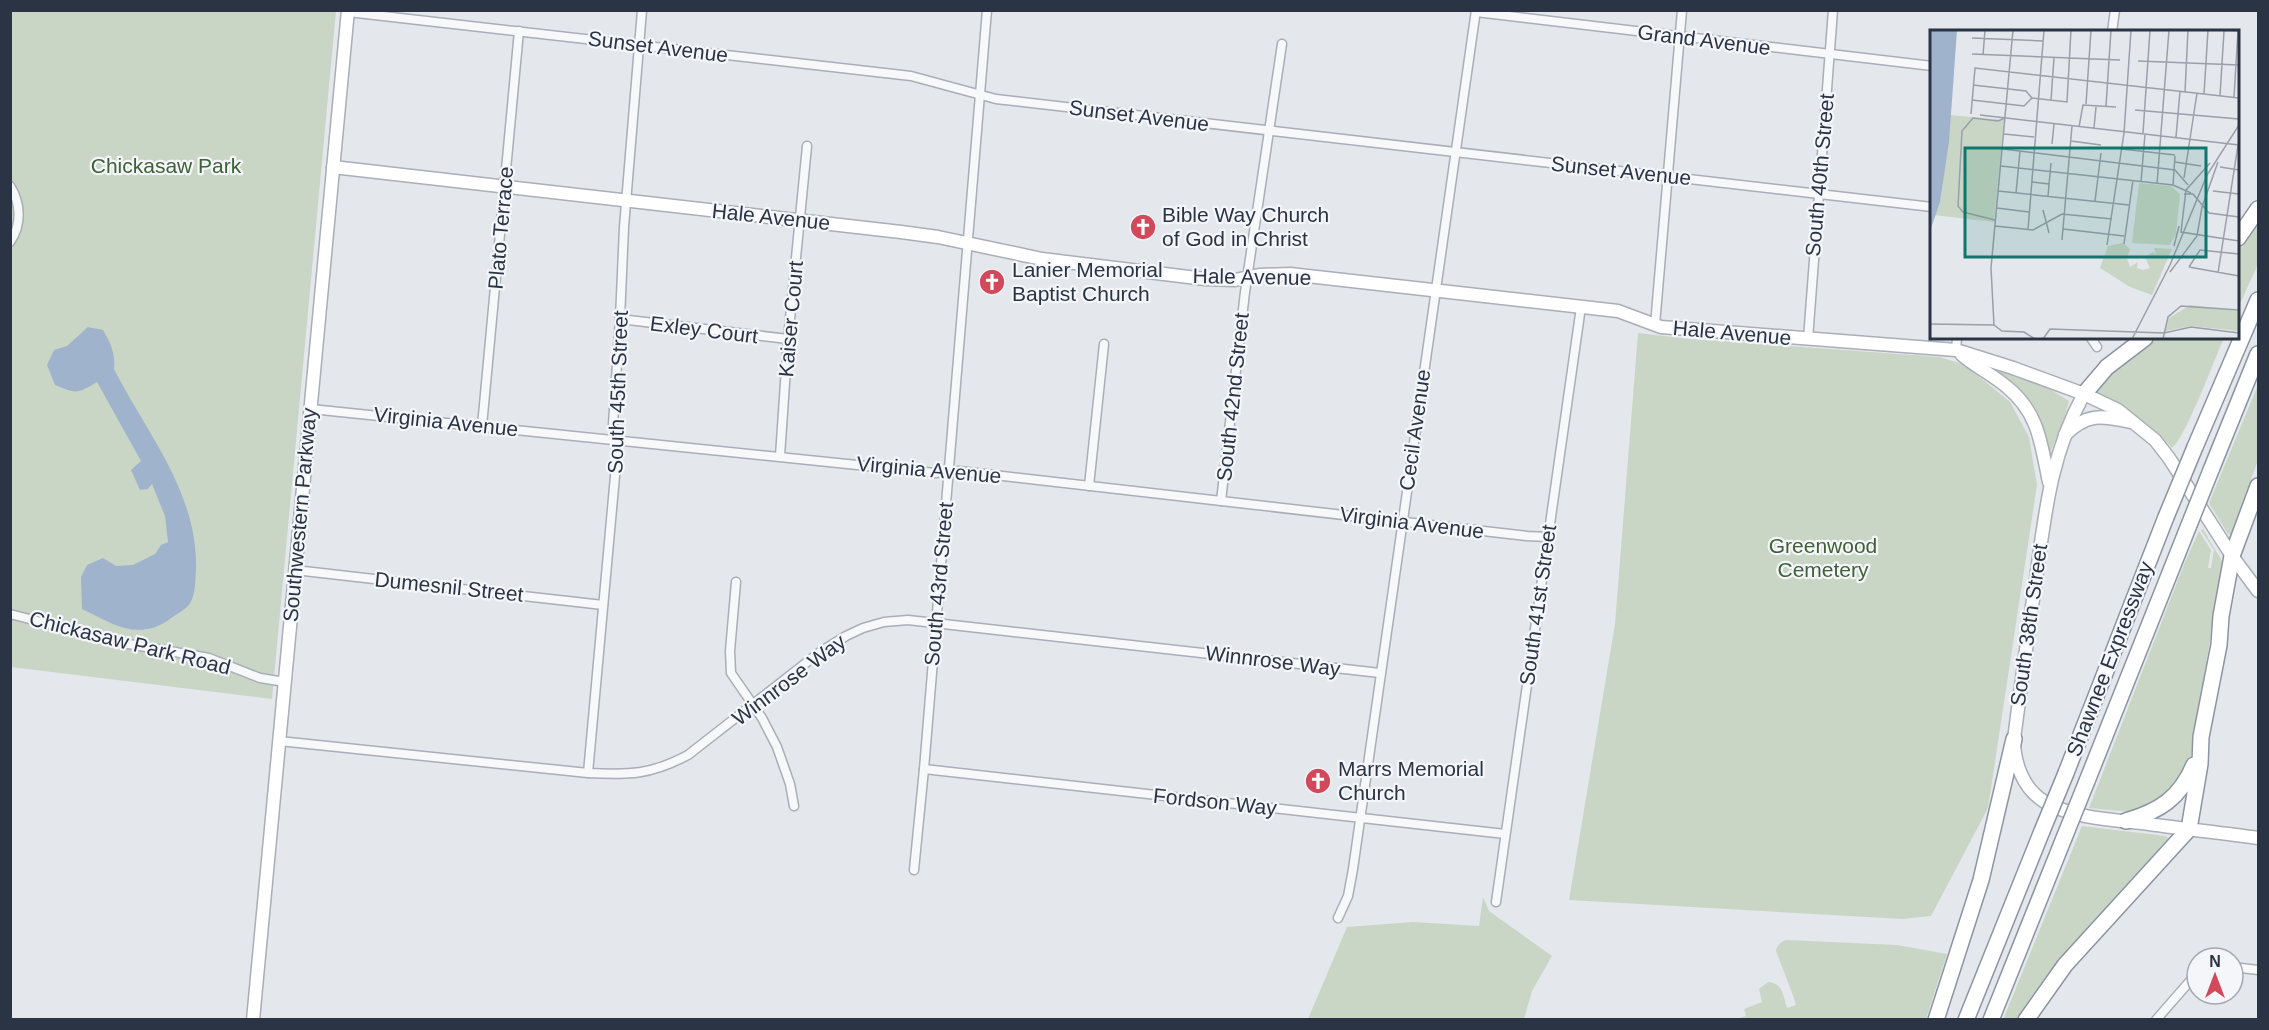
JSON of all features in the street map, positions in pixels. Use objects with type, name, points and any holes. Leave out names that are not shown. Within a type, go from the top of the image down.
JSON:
[{"type":"highway","points":[[2239,237],[2259,209]]},
{"type":"highway","name":"Shawnee Expressway","points":[[1966,1020],[2166,517],[2259,300]]},
{"type":"highway","points":[[2084,394],[2107,367],[2144,339]]},
{"type":"highway","name":"Shawnee Expressway","points":[[1991,1020],[2259,354]]},
{"type":"highway","points":[[2126,821],[2163,805],[2184,785],[2193,766],[2201,738],[2219,645],[2223,605],[2232,556],[2259,486]]},
{"type":"highway","points":[[2026,1020],[2065,965],[2189,829],[2200,764],[2201,738]]},
{"type":"highway","points":[[1936,1020],[1981,880],[2014,739]]},
{"type":"street","name":"South 45th Street","points":[[588,773],[617,454],[613,424],[625,200],[642,10]]},
{"type":"street","name":"South 43rd Street","points":[[914,870],[987,10]]},
{"type":"street","points":[[1655,325],[1682,10]]},
{"type":"street","name":"South 40th Street","points":[[1808,339],[1833,10]]},
{"type":"street","points":[[2112,30],[2115,10]]},
{"type":"street","name":"Sunset Avenue","points":[[348,11],[911,76],[996,99],[1930,207]]},
{"type":"street","name":"Southwestern Parkway","points":[[253,1020],[348,11]]},
{"type":"street","name":"Grand Avenue","points":[[1476,11],[1930,66]]},
{"type":"street","name":"Cecil Avenue","points":[[1338,918],[1348,896],[1476,11]]},
{"type":"street","name":"Plato Terrace","points":[[482,426],[519,31]]},
{"type":"street","name":"South 42nd Street","points":[[1221,501],[1248,277],[1282,44]]},
{"type":"street","name":"Kaiser Court","points":[[780,456],[788,339],[807,146]]},
{"type":"street","name":"Hale Avenue","points":[[333,167],[901,232],[1042,259],[1205,279],[1235,280],[1259,275],[1290,274],[1618,311],[1655,325],[1808,339],[1957,344]]},
{"type":"street","points":[[10,186],[16,198],[19,218],[17,229],[10,242]]},
{"type":"street","name":"South 41st Street","points":[[1496,902],[1581,307]]},
{"type":"street","name":"Exley Court","points":[[620,319],[788,339]]},
{"type":"street","points":[[2092,339],[2097,347]]},
{"type":"street","points":[[1089,486],[1104,344]]},
{"type":"street","points":[[1957,344],[2013,368],[2084,394],[2118,410],[2155,440],[2232,556],[2259,591]]},
{"type":"street","points":[[1957,344],[1975,366],[2008,387],[2029,411],[2039,432],[2050,487]]},
{"type":"street","name":"South 38th Street","points":[[2084,394],[2062,439],[2050,487],[2014,739],[2014,756],[2020,773],[2034,792],[2045,802],[2093,817],[2126,821]]},
{"type":"street","name":"Virginia Avenue","points":[[310,409],[935,473],[959,471],[1547,537]]},
{"type":"street","points":[[2062,439],[2073,427],[2085,419],[2103,417],[2132,422]]},
{"type":"street","name":"Dumesnil Street","points":[[295,570],[603,605]]},
{"type":"street","points":[[736,582],[729,663],[734,680],[762,718],[777,747],[790,784],[794,806]]},
{"type":"street","name":"Chickasaw Park Road","points":[[10,614],[123,643],[209,658],[260,678],[285,682]]},
{"type":"street","name":"Winnrose Way","points":[[279,741],[588,773],[625,775],[642,773],[669,765],[694,750],[820,652],[846,636],[884,622],[908,620],[1380,674]]},
{"type":"street","name":"Fordson Way","points":[[924,769],[1505,834]]},
{"type":"street","points":[[2126,821],[2259,838]]},
{"type":"street","points":[[2156,1020],[2185,987]]},
{"type":"green space","name":"Chickasaw Park","points":[[10,11],[336,11],[272,699],[11,667]]},
{"type":"green space","points":[[2258,215],[2258,264],[2239,306],[2239,243]]},
{"type":"green space","name":"Greenwood Cemetery","points":[[1638,333],[1690,339],[1940,357],[1965,365],[2010,402],[2029,437],[2037,485],[1988,808],[1931,916],[1903,919],[1569,900],[1615,624]]},
{"type":"green space","points":[[2150,339],[2224,339],[2185,429],[2172,448],[2146,423],[2127,410],[2095,395],[2093,389]]},
{"type":"green space","points":[[1982,362],[2043,385],[2069,401],[2050,453],[2013,384]]},
{"type":"green space","points":[[2258,385],[2258,460],[2231,535],[2228,534],[2209,503]]},
{"type":"green space","points":[[2203,529],[2223,563],[2189,766],[2166,798],[2130,812],[2089,808],[2199,531],[2211,550],[2208,568],[2211,568],[2214,550],[2201,530]]},
{"type":"green space","points":[[2082,826],[2166,836],[2170,840],[2019,1019],[2003,1020]]},
{"type":"green space","points":[[1483,897],[1489,911],[1552,956],[1532,991],[1524,1019],[1308,1019],[1347,927],[1413,922],[1479,926]]},
{"type":"green space","points":[[1786,940],[1897,945],[1947,954],[1926,1019],[1735,1019],[1746,1016],[1744,1009],[1762,1002],[1759,989],[1768,982],[1780,988],[1787,1008],[1796,1005],[1776,950]]},
{"type":"water","points":[[88,327],[103,330],[108,339],[113,353],[114,369],[168,465],[189,515],[196,570],[193,597],[189,605],[180,612],[150,629],[128,629],[82,609],[81,577],[87,565],[103,558],[116,566],[133,565],[155,554],[161,545],[168,542],[165,516],[152,484],[148,489],[140,490],[131,470],[141,461],[97,382],[81,391],[68,390],[55,385],[47,365],[54,350],[67,346]]},
{"type":"place","name":"Bible Way Church of God in Christ","points":[[1143,227]]},
{"type":"place","name":"Lanier Memorial Baptist Church","points":[[992,282]]},
{"type":"place","name":"Marrs Memorial Church","points":[[1318,781]]}]
